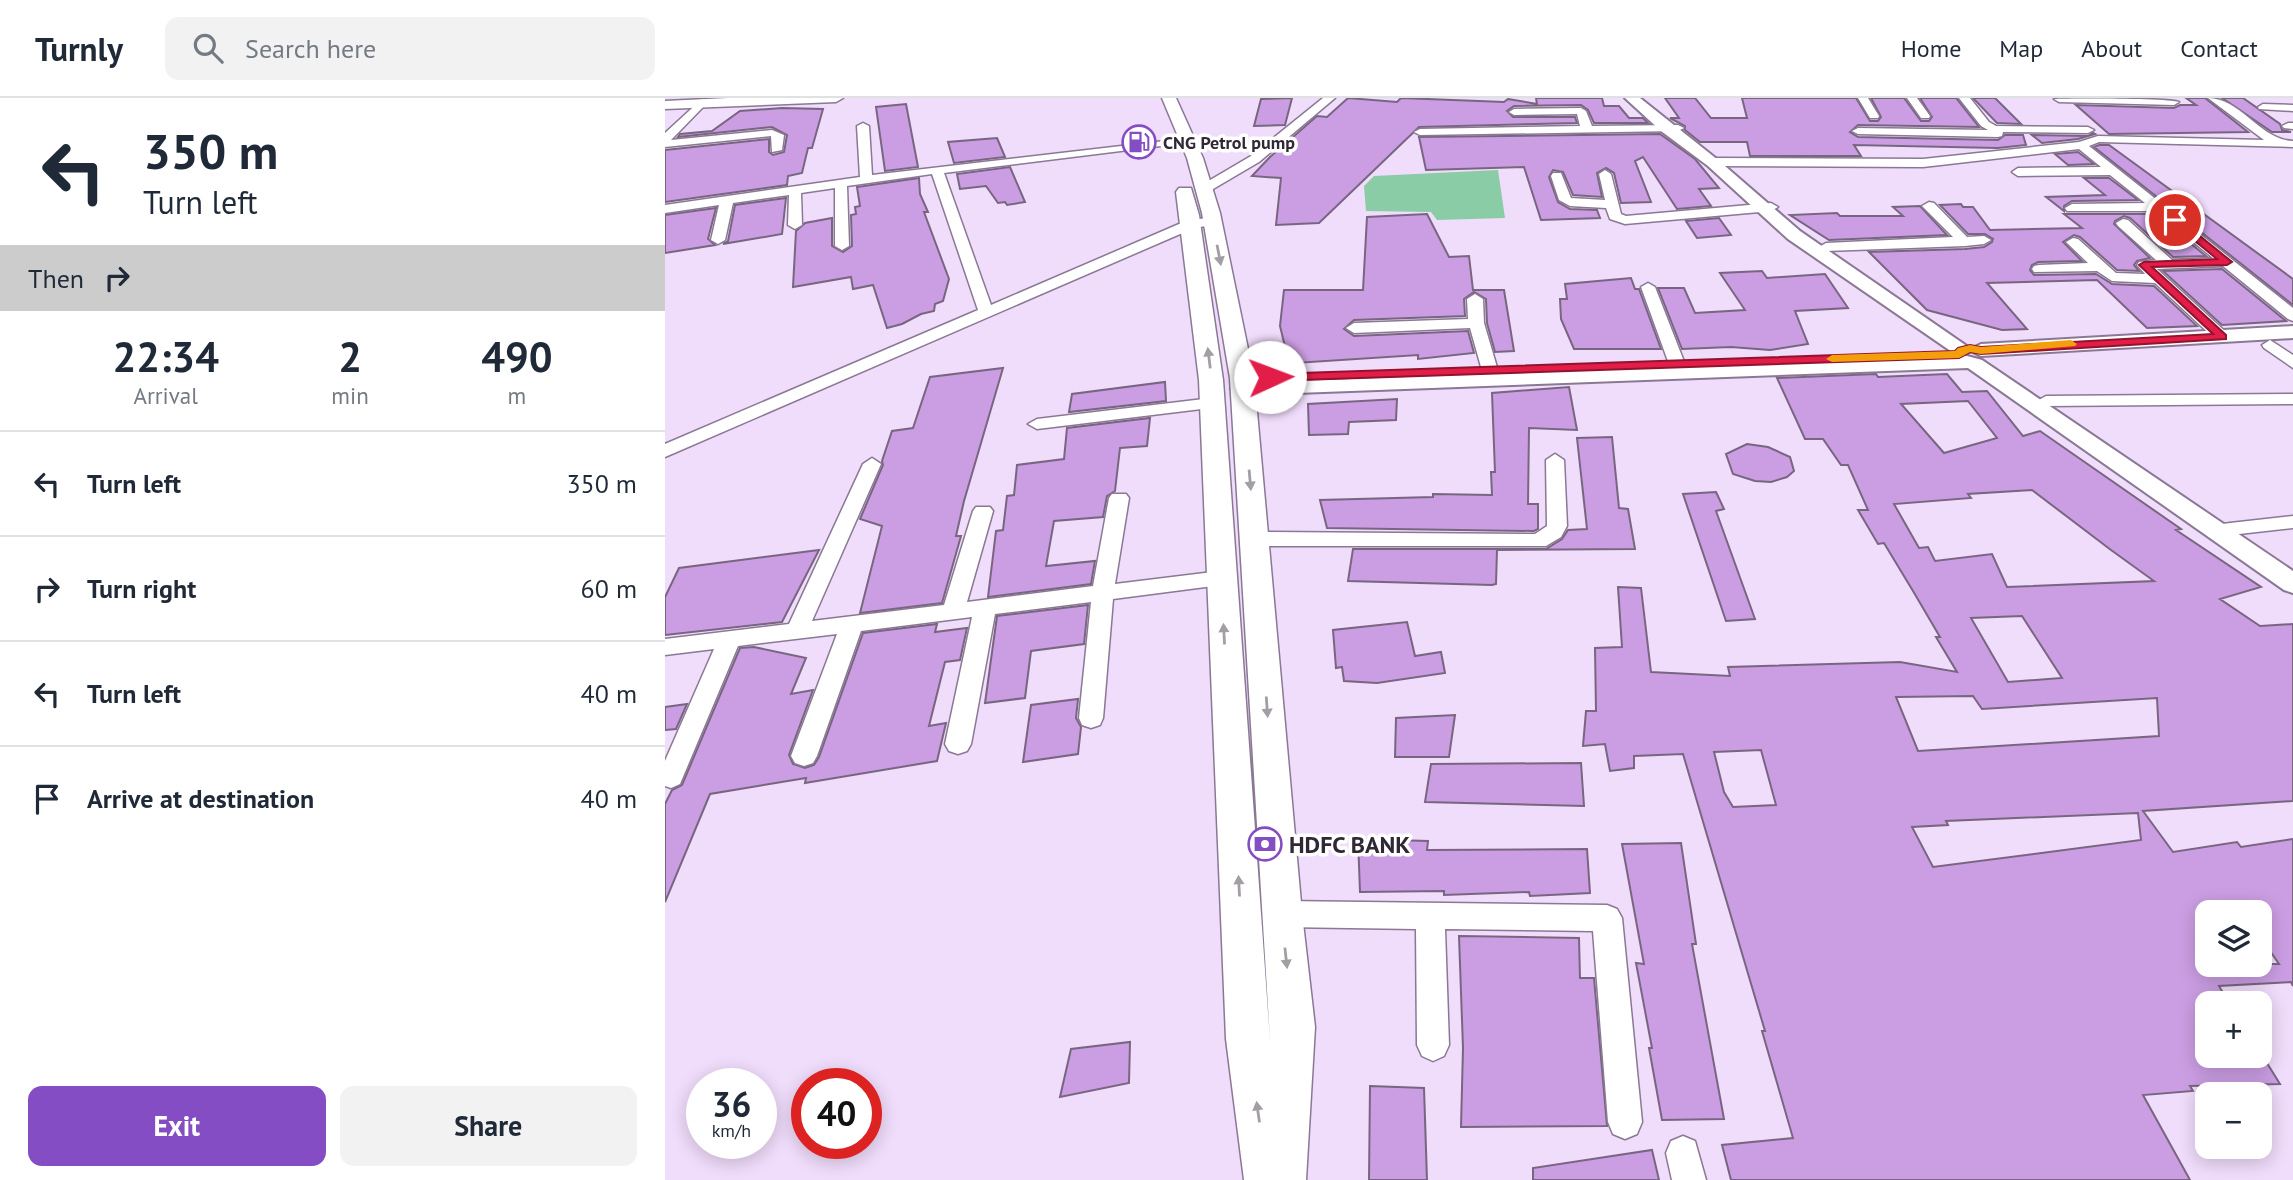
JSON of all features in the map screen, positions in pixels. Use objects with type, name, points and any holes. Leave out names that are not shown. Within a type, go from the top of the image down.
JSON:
[{"type":"main road","points":[[665,104],[836,98]]},
{"type":"main road","points":[[1150,98],[1202,212],[1242,384],[1293,1027],[1282,1180]]},
{"type":"main road","points":[[1169,98],[1195,158],[1202,212],[1248,1039],[1268,1180]]},
{"type":"main road","points":[[665,99],[698,101]]},
{"type":"street","points":[[665,451],[1202,212],[1255,159],[1330,98]]},
{"type":"street","points":[[1632,98],[1717,162],[1798,238],[2046,401],[2293,570]]},
{"type":"street","points":[[1644,98],[1672,128]]},
{"type":"street","points":[[1863,98],[1874,117]]},
{"type":"street","points":[[1912,98],[1925,116]]},
{"type":"street","points":[[1858,131],[1998,134],[1985,124],[1964,98]]},
{"type":"street","points":[[2059,98],[2093,135]]},
{"type":"street","points":[[2059,98],[2174,102]]},
{"type":"street","points":[[2213,98],[2293,154]]},
{"type":"street","points":[[665,127],[698,101]]},
{"type":"street","points":[[665,141],[698,101]]},
{"type":"street","points":[[2122,101],[2140,116]]},
{"type":"street","points":[[2263,107],[2293,108]]},
{"type":"street","points":[[1514,112],[1581,111],[1587,130]]},
{"type":"street","points":[[863,126],[866,180]]},
{"type":"street","points":[[1420,132],[1672,128]]},
{"type":"street","points":[[1994,129],[2293,144]]},
{"type":"street","points":[[665,141],[716,144],[776,134],[776,150]]},
{"type":"street","points":[[1717,162],[1923,163],[2081,145],[2093,135]]},
{"type":"street","points":[[665,209],[937,170],[1169,142]]},
{"type":"street","points":[[2081,145],[2293,316]]},
{"type":"street","points":[[937,170],[985,308]]},
{"type":"street","points":[[2018,172],[2114,171]]},
{"type":"street","points":[[1605,174],[1615,216],[1637,220],[1765,208],[1826,247],[2293,584]]},
{"type":"street","points":[[1557,176],[1565,200],[1612,204]]},
{"type":"street","points":[[841,184],[842,246]]},
{"type":"street","points":[[795,191],[795,225]]},
{"type":"street","points":[[717,240],[727,200]]},
{"type":"street","points":[[1929,206],[1965,242]]},
{"type":"street","points":[[2072,208],[2158,207]]},
{"type":"street","points":[[2123,223],[2168,264]]},
{"type":"street","points":[[1826,247],[1985,240]]},
{"type":"street","points":[[2073,242],[2112,276],[2159,279]]},
{"type":"street","points":[[2222,337],[2144,265],[2227,262]]},
{"type":"street","points":[[2039,269],[2101,267]]},
{"type":"street","points":[[1648,287],[1677,364]]},
{"type":"street","points":[[1475,299],[1476,323],[1492,375]]},
{"type":"street","points":[[665,439],[985,308]]},
{"type":"street","points":[[1354,328],[1476,323]]},
{"type":"street","points":[[1242,384],[1685,370],[1975,356],[2293,332]]},
{"type":"street","points":[[1492,375],[1677,364],[2293,344]]},
{"type":"street","points":[[2270,345],[2293,363]]},
{"type":"street","points":[[2046,401],[2293,399]]},
{"type":"street","points":[[1037,424],[1212,403]]},
{"type":"street","points":[[1255,539],[1539,541],[1554,532],[1557,526],[1555,460]]},
{"type":"street","points":[[797,631],[872,464]]},
{"type":"street","points":[[1091,718],[1103,593],[1119,498]]},
{"type":"street","points":[[953,611],[983,511]]},
{"type":"street","points":[[2230,529],[2293,523]]},
{"type":"street","points":[[665,647],[1221,578]]},
{"type":"street","points":[[958,744],[985,607]]},
{"type":"street","points":[[804,756],[852,624]]},
{"type":"street","points":[[671,777],[730,639]]},
{"type":"street","points":[[1282,914],[1607,918],[1625,1122]]},
{"type":"street","points":[[1430,916],[1433,1045]]},
{"type":"green space","points":[[1498,170],[1505,218],[1437,220],[1431,212],[1366,211],[1364,186],[1374,176]]},
{"type":"building","points":[[1292,98],[1285,125],[1254,126],[1261,99]]},
{"type":"building","points":[[1348,98],[1397,102],[1401,98],[1504,102],[1508,99],[1537,104],[1536,98],[1602,98],[1604,106],[1619,106],[1629,118],[1643,118],[1648,123],[1594,123],[1588,110],[1581,105],[1514,106],[1507,111],[1513,117],[1575,117],[1577,123],[1419,127],[1319,223],[1276,225],[1281,178],[1252,176],[1317,116],[1327,117]]},
{"type":"building","points":[[1665,98],[1695,98],[1711,118],[1747,118],[1742,98],[1856,98],[1870,121],[1878,121],[1881,117],[1871,98],[1904,98],[1921,121],[1929,121],[1932,117],[1920,98],[1956,98],[1979,127],[1858,125],[1850,132],[1858,137],[1998,140],[2005,135],[2023,135],[2026,145],[1998,148],[1854,145],[1861,156],[1750,156],[1747,142],[1700,142],[1685,130],[1685,126],[1670,118],[1679,118]]},
{"type":"building","points":[[1973,98],[1995,98],[2021,124],[1997,123]]},
{"type":"building","points":[[2186,98],[2205,98],[2248,132],[2109,134],[2076,105],[2174,108],[2180,105],[2196,105]]},
{"type":"building","points":[[2222,98],[2243,98],[2280,124],[2282,130],[2291,132],[2272,132]]},
{"type":"building","points":[[906,104],[918,167],[885,171],[876,107]]},
{"type":"building","points":[[823,109],[802,173],[788,176],[787,185],[665,202],[665,150],[769,139],[769,152],[773,155],[784,152],[787,135],[772,127],[678,137],[680,134],[712,131],[740,111]]},
{"type":"building","points":[[1660,134],[1695,159],[1719,188],[1699,189],[1711,206],[1677,209],[1643,157],[1635,161],[1651,202],[1621,203],[1614,173],[1606,168],[1597,173],[1602,197],[1573,195],[1563,172],[1553,170],[1549,177],[1558,202],[1570,209],[1597,210],[1600,218],[1541,220],[1524,167],[1426,170],[1419,137]]},
{"type":"building","points":[[2095,134],[2078,139],[2042,143],[2032,135],[2088,136]]},
{"type":"building","points":[[997,138],[1005,157],[954,163],[948,142]]},
{"type":"building","points":[[2109,145],[2293,279],[2293,305],[2094,147]]},
{"type":"building","points":[[2078,152],[2094,164],[2068,165],[2055,154]]},
{"type":"building","points":[[1010,167],[1025,202],[1007,205],[1005,202],[998,203],[986,186],[960,189],[957,174]]},
{"type":"building","points":[[919,178],[920,194],[928,212],[924,212],[949,279],[943,301],[935,304],[934,311],[887,328],[873,285],[853,289],[851,277],[793,287],[796,231],[805,223],[832,218],[832,246],[843,252],[852,246],[851,215],[856,214],[855,207],[860,206],[857,187]]},
{"type":"building","points":[[2084,178],[2109,178],[2138,200],[2072,201],[2064,206],[2064,211],[2046,197],[2105,195]]},
{"type":"building","points":[[786,198],[782,234],[723,244],[728,241],[735,205]]},
{"type":"building","points":[[1961,204],[1963,207],[1973,207],[1990,230],[2082,228],[2064,214],[2154,214],[2206,256],[2173,257],[2130,218],[2124,216],[2114,224],[2150,258],[2137,261],[2134,265],[2139,271],[2117,270],[2080,237],[2074,235],[2063,242],[2082,261],[2038,262],[2032,265],[2030,270],[2034,275],[2096,274],[2112,284],[2154,286],[2197,326],[2147,328],[2097,280],[1987,283],[2027,329],[2002,330],[1927,310],[1869,252],[1965,249],[1984,247],[1992,242],[1993,239],[1985,234],[1968,234],[1940,205]]},
{"type":"building","points":[[1920,206],[1947,235],[1829,240],[1790,215],[1837,213],[1840,216],[1903,216],[1893,207]]},
{"type":"building","points":[[716,208],[708,239],[715,245],[665,253],[665,215]]},
{"type":"building","points":[[1427,214],[1449,257],[1469,256],[1473,290],[1504,290],[1514,351],[1495,352],[1487,323],[1486,299],[1474,292],[1464,299],[1465,316],[1354,320],[1344,329],[1354,336],[1468,331],[1474,353],[1418,359],[1418,355],[1295,363],[1293,354],[1287,355],[1280,326],[1284,290],[1363,290],[1367,217]]},
{"type":"building","points":[[1719,218],[1731,235],[1697,238],[1686,221]]},
{"type":"building","points":[[2222,269],[2286,321],[2222,325],[2163,271]]},
{"type":"building","points":[[1762,271],[1767,278],[1825,274],[1848,308],[1795,311],[1808,344],[1770,350],[1731,347],[1682,349],[1658,288],[1684,288],[1695,313],[1745,310],[1720,273]]},
{"type":"building","points":[[1631,278],[1635,289],[1639,289],[1661,349],[1574,349],[1561,319],[1560,299],[1567,299],[1565,284]]},
{"type":"building","points":[[1003,368],[964,501],[956,536],[961,536],[942,603],[860,613],[882,526],[860,519],[883,465],[892,431],[913,428],[930,377]]},
{"type":"building","points":[[1947,374],[1962,392],[1987,391],[2023,436],[2040,431],[2181,529],[2176,530],[2261,587],[2220,599],[2260,626],[2293,624],[2293,801],[2143,811],[2173,852],[2237,842],[2241,847],[2293,839],[2293,986],[2291,982],[2219,986],[2222,991],[2195,991],[2195,1068],[2270,1068],[2280,1084],[2195,1082],[2195,1086],[2190,1086],[2193,1091],[2143,1095],[2190,1180],[1731,1180],[1722,1145],[1793,1138],[1762,1031],[1765,1031],[1683,754],[1634,756],[1634,768],[1610,771],[1605,744],[1583,746],[1586,711],[1596,711],[1595,648],[1622,647],[1618,587],[1641,588],[1651,672],[1730,676],[1728,667],[1900,662],[1957,672],[1936,637],[1940,637],[1884,543],[1878,544],[1858,510],[1868,510],[1848,465],[1841,465],[1823,439],[1805,439],[1777,378]],"holes":[[[1968,401],[1997,438],[1944,453],[1901,404]],[[2032,490],[2154,581],[2007,587],[1992,554],[1935,561],[1928,547],[1919,548],[1894,504],[1971,498],[1968,494]],[[2022,616],[2062,678],[2008,682],[1971,618]],[[1973,696],[1982,709],[2157,698],[2159,736],[1918,751],[1896,697]],[[1761,750],[1776,805],[1733,807],[1724,792],[1714,752]],[[2138,813],[2141,840],[1933,867],[1912,827],[1948,825],[1946,821]]]},
{"type":"building","points":[[1165,382],[1166,401],[1069,412],[1072,394]]},
{"type":"building","points":[[1569,387],[1577,430],[1529,428],[1528,504],[1538,504],[1538,529],[1327,528],[1320,500],[1433,497],[1433,494],[1492,495],[1491,472],[1495,472],[1492,393]]},
{"type":"building","points":[[1397,399],[1396,420],[1349,422],[1348,434],[1309,435],[1308,404]]},
{"type":"building","points":[[1150,418],[1147,446],[1120,448],[1115,491],[1107,496],[1103,517],[1054,521],[1046,566],[1095,561],[1091,584],[988,597],[996,531],[1003,530],[1007,496],[1014,495],[1017,465],[1064,459],[1067,428]]},
{"type":"building","points":[[1612,437],[1619,508],[1628,509],[1635,549],[1497,550],[1496,584],[1492,585],[1348,581],[1353,549],[1546,549],[1562,539],[1568,530],[1587,529],[1577,438]]},
{"type":"building","points":[[1747,444],[1768,447],[1790,457],[1794,471],[1787,477],[1771,482],[1755,481],[1733,474],[1726,454]]},
{"type":"building","points":[[1716,492],[1724,509],[1716,511],[1755,619],[1726,621],[1683,494]]},
{"type":"building","points":[[819,550],[782,622],[665,635],[665,597],[679,568]]},
{"type":"building","points":[[1088,605],[1084,644],[1031,651],[1025,698],[985,703],[997,616]]},
{"type":"building","points":[[1407,622],[1415,656],[1441,652],[1445,673],[1377,683],[1344,681],[1342,667],[1336,668],[1333,630]]},
{"type":"building","points":[[937,624],[935,632],[967,628],[960,660],[945,662],[929,726],[946,723],[937,761],[805,783],[806,778],[710,794],[665,902],[665,804],[672,790],[682,785],[740,648],[754,647],[806,658],[791,694],[813,690],[789,755],[793,764],[805,768],[814,765],[819,757],[863,633]]},
{"type":"building","points":[[1078,699],[1076,718],[1081,727],[1078,754],[1023,762],[1031,705]]},
{"type":"building","points":[[687,704],[676,729],[665,730],[665,707]]},
{"type":"building","points":[[1455,715],[1449,757],[1395,757],[1396,718]]},
{"type":"building","points":[[1581,763],[1584,806],[1425,802],[1431,764]]},
{"type":"building","points":[[1358,839],[1428,841],[1427,850],[1587,849],[1590,893],[1530,896],[1529,892],[1444,895],[1444,891],[1360,892]]},
{"type":"building","points":[[1681,843],[1696,944],[1692,944],[1724,1119],[1662,1120],[1649,1048],[1652,1048],[1636,963],[1644,964],[1622,844]]},
{"type":"building","points":[[1459,936],[1579,938],[1580,978],[1594,978],[1607,1126],[1461,1127],[1463,1048]]},
{"type":"building","points":[[1130,1042],[1129,1083],[1060,1097],[1071,1049]]},
{"type":"building","points":[[1370,1086],[1424,1088],[1427,1180],[1369,1180]]},
{"type":"building","points":[[1652,1150],[1659,1180],[1533,1180],[1533,1168]]},
{"type":"slow traffic","points":[[1832,359],[1959,355],[1970,348],[1981,350],[2071,344]]},
{"type":"place","name":"CNG Petrol pump","points":[[1139,142]]},
{"type":"place","name":"HDFC BANK","points":[[1265,844]]},
{"type":"route","points":[[1270,377],[1959,355],[1970,348],[1981,350],[2222,337],[2144,265],[2227,262],[2175,220]]}]
